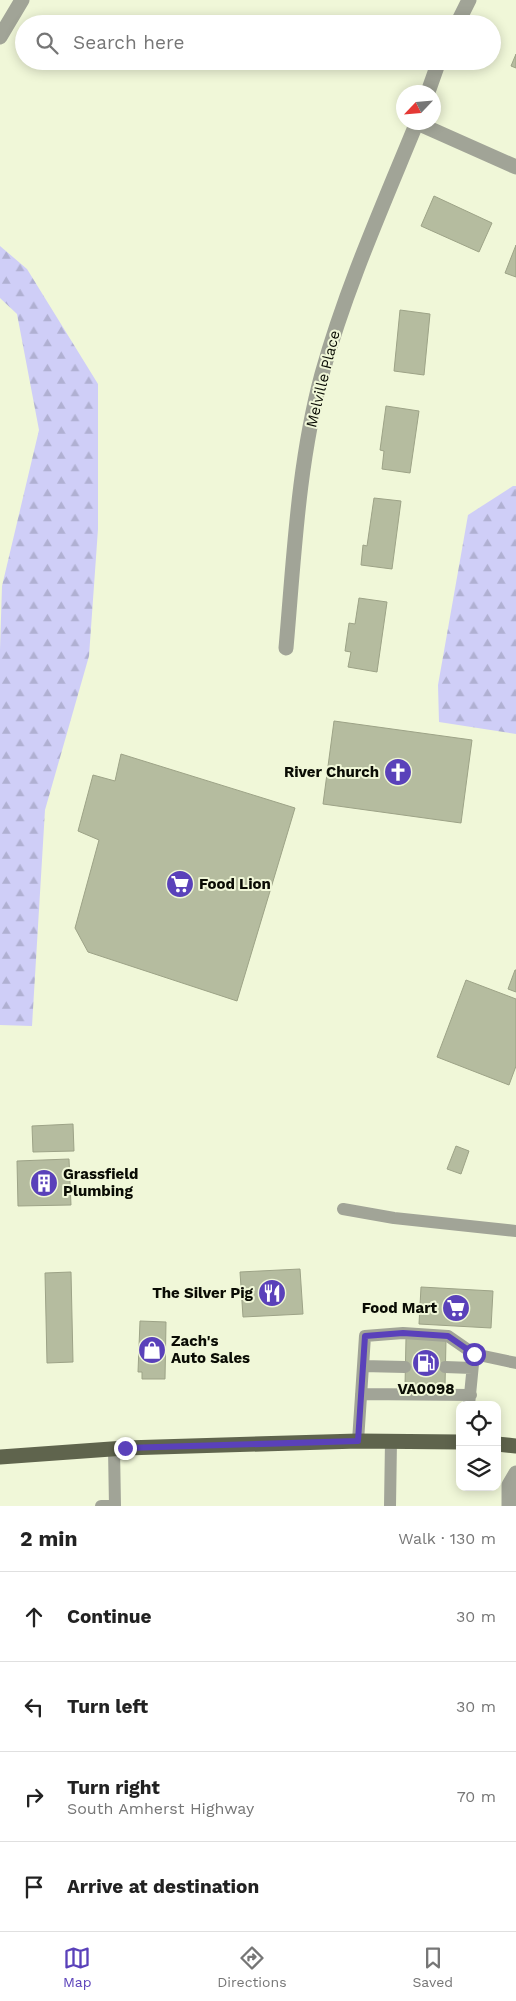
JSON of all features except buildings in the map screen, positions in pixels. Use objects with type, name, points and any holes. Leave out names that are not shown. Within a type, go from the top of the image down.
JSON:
[{"type":"main road","points":[[0,1457],[114,1449],[358,1441],[456,1442]]},
{"type":"main road","points":[[501,1444],[516,1446]]},
{"type":"street","points":[[0,38],[22,0]]},
{"type":"street","points":[[462,15],[469,0]]},
{"type":"street","points":[[430,85],[436,70]]},
{"type":"street","name":"Melville Place","points":[[286,648],[296,532],[308,437],[322,376],[338,322],[370,236],[414,130]]},
{"type":"street","points":[[433,130],[516,167]]},
{"type":"street","points":[[509,1506],[509,1485],[516,1473]]},
{"type":"lane","points":[[343,1209],[394,1218],[516,1231]]},
{"type":"lane","points":[[358,1441],[365,1336],[403,1333],[448,1336],[474,1354],[516,1363]]},
{"type":"lane","points":[[361,1394],[470,1400],[474,1354]]},
{"type":"lane","points":[[363,1366],[405,1367]]},
{"type":"lane","points":[[445,1367],[472,1368]]},
{"type":"lane","points":[[390,1506],[391,1441]]},
{"type":"lane","points":[[101,1506],[115,1506],[114,1449]]},
{"type":"green space","points":[[0,246],[27,269],[98,384],[98,529],[89,656],[45,810],[32,1026],[0,1025],[0,650],[2,586],[39,430],[17,314],[0,298]]},
{"type":"green space","points":[[513,486],[516,486],[516,734],[439,722],[438,685],[468,515]]},
{"type":"place","name":"River Church","points":[[398,772]]},
{"type":"place","name":"Food Lion","points":[[180,884]]},
{"type":"place","name":"Grassfield Plumbing","points":[[44,1183]]},
{"type":"place","name":"The Silver Pig","points":[[272,1293]]},
{"type":"place","name":"Food Mart","points":[[456,1308]]},
{"type":"place","name":"Zach's Auto Sales","points":[[152,1350]]},
{"type":"place","name":"VA0098","points":[[426,1363]]},
{"type":"route","points":[[125,1448],[358,1441],[365,1336],[403,1333],[448,1336],[474,1354]]}]
